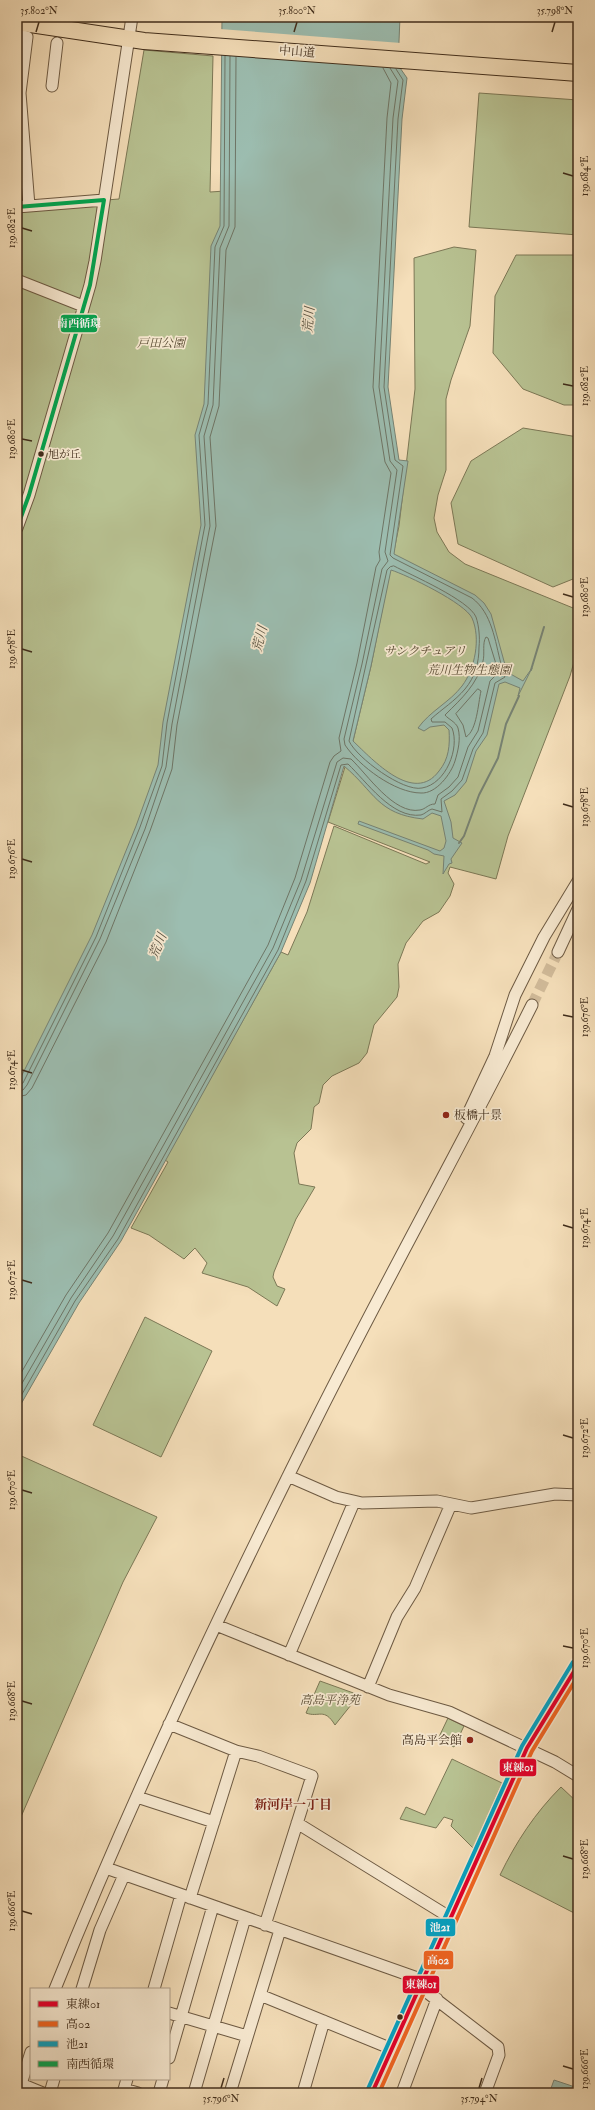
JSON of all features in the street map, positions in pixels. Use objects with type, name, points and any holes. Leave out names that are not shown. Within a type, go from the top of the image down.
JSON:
[{"type":"highway","name":"中山道","points":[[40,17],[67,23],[130,29],[147,36],[578,73]]},
{"type":"highway","name":"中山道","points":[[17,22],[130,29]]},
{"type":"highway","name":"中山道","points":[[147,36],[578,64]]},
{"type":"street","points":[[17,528],[29,495],[95,261],[130,29]]},
{"type":"street","points":[[17,34],[27,37],[19,93],[29,206]]},
{"type":"street","points":[[52,86],[57,43]]},
{"type":"street","points":[[17,208],[104,200]]},
{"type":"street","points":[[17,280],[83,306]]},
{"type":"street","points":[[459,1146],[461,1131],[495,1056],[515,996],[544,936],[578,881]]},
{"type":"street","points":[[558,952],[578,909]]},
{"type":"street","points":[[55,1988],[169,1724],[288,1476],[358,1337],[532,1005]]},
{"type":"street","points":[[288,1476],[336,1497],[354,1502],[429,1501],[471,1508],[555,1494],[578,1495]]},
{"type":"street","points":[[289,1655],[354,1502]]},
{"type":"street","points":[[368,1687],[397,1617],[416,1588],[451,1504]]},
{"type":"street","points":[[216,1625],[389,1695],[449,1712],[527,1748],[578,1776]]},
{"type":"street","points":[[372,2093],[527,1748],[578,1665]]},
{"type":"street","points":[[169,1724],[236,1751],[258,1756],[312,1776],[265,1924]]},
{"type":"street","points":[[154,1988],[214,1822],[236,1751]]},
{"type":"street","points":[[137,1797],[214,1822]]},
{"type":"street","points":[[297,1823],[451,1918]]},
{"type":"street","points":[[106,1868],[244,1918],[265,1924],[422,1984],[437,1999],[499,2049],[499,2055],[485,2093]]},
{"type":"street","points":[[82,1988],[100,1930],[124,1875]]},
{"type":"street","points":[[170,2055],[213,1906]]},
{"type":"street","points":[[194,2093],[244,1918]]},
{"type":"street","points":[[230,2093],[280,1930]]},
{"type":"street","points":[[260,1995],[392,2049]]},
{"type":"street","points":[[402,2093],[437,1999]]},
{"type":"street","points":[[170,2013],[247,2036]]},
{"type":"street","points":[[303,2093],[324,2021]]},
{"type":"street","points":[[30,2055],[19,2088],[43,2093]]},
{"type":"street","points":[[50,2093],[54,2080]]},
{"type":"street","points":[[159,2093],[163,2080]]},
{"type":"street","points":[[125,2087],[138,2093]]},
{"type":"green space","name":"戸田公園","points":[[144,50],[213,56],[210,192],[318,185],[300,420],[17,1211],[17,207],[119,199]]},
{"type":"green space","points":[[479,93],[578,100],[578,235],[469,227]]},
{"type":"green space","points":[[454,247],[476,250],[470,326],[446,399],[446,470],[438,495],[434,518],[437,532],[449,552],[465,564],[578,610],[578,648],[570,676],[508,836],[496,879],[450,867],[448,873],[454,884],[450,896],[439,912],[423,921],[406,943],[398,964],[399,987],[397,997],[374,1025],[367,1053],[359,1063],[332,1076],[323,1085],[319,1103],[314,1107],[311,1129],[297,1143],[294,1153],[299,1184],[315,1187],[296,1219],[274,1272],[273,1277],[277,1286],[285,1289],[277,1306],[248,1287],[202,1273],[207,1263],[195,1248],[184,1259],[149,1235],[131,1228],[168,1162],[165,1160],[281,952],[288,955],[307,912],[334,826],[426,864],[430,862],[328,822],[353,741],[371,666],[399,526],[415,389],[414,258]]},
{"type":"green space","points":[[516,255],[578,255],[578,405],[564,405],[523,389],[493,353],[495,296]]},
{"type":"green space","points":[[523,428],[578,437],[578,577],[553,587],[458,544],[451,503],[471,461]]},
{"type":"green space","points":[[145,1317],[212,1351],[161,1457],[93,1425]]},
{"type":"green space","points":[[17,1454],[157,1517],[123,1582],[17,1826]]},
{"type":"green space","name":"高島平浄苑","points":[[320,1681],[359,1695],[335,1725],[328,1716],[306,1713]]},
{"type":"green space","points":[[448,1718],[464,1726],[454,1747],[438,1739]]},
{"type":"green space","points":[[452,1759],[502,1783],[473,1848],[451,1826],[453,1820],[444,1817],[436,1828],[400,1819],[406,1807],[425,1815]]},
{"type":"green space","points":[[561,1787],[578,1803],[578,1915],[500,1875],[527,1828]]},
{"type":"water","name":"荒川","points":[[222,17],[400,17],[398,65],[407,78],[402,119],[388,387],[399,460],[408,461],[394,554],[475,595],[484,603],[491,614],[507,672],[523,681],[532,668],[518,696],[520,688],[505,682],[499,684],[487,735],[476,751],[466,782],[455,795],[444,801],[451,822],[453,838],[462,843],[451,859],[452,863],[449,864],[443,874],[444,856],[434,854],[428,850],[358,824],[359,821],[440,851],[444,848],[446,841],[441,816],[432,813],[423,819],[408,816],[386,807],[344,766],[310,883],[281,952],[121,1241],[79,1303],[17,1411],[17,1085],[92,935],[136,826],[158,765],[163,722],[201,525],[195,435],[204,404],[211,246],[220,226]],"holes":[[[391,570],[422,583],[459,605],[472,618],[476,635],[475,653],[467,679],[457,692],[428,717],[418,728],[424,731],[430,727],[444,725],[449,730],[448,752],[445,762],[439,771],[429,780],[418,783],[406,781],[394,776],[382,768],[353,741],[371,666]]]},
{"type":"water","points":[[554,2080],[578,2088],[578,2093],[558,2093],[550,2091]]},
{"type":"pier","points":[[220,29],[401,43],[400,64],[403,68],[219,54]]},
{"type":"waterway","points":[[531,670],[544,627]]},
{"type":"waterway","points":[[459,843],[464,836],[479,795],[498,758],[506,724],[519,696]]},
{"type":"tunnel","points":[[532,1005],[558,952]]},
{"type":"transit line","name":"南西循環","points":[[17,207],[104,200],[90,285],[29,495],[17,528]]},
{"type":"transit line","name":"池21","points":[[367,2091],[522,1746],[573,1662]]},
{"type":"transit line","name":"東練01","points":[[372,2093],[527,1748],[578,1665]]},
{"type":"transit line","name":"高02","points":[[379,2093],[532,1751],[578,1676]]},
{"type":"place","name":"旭が丘","points":[[41,454]]},
{"type":"place","name":"板橋十景","points":[[446,1115]]},
{"type":"place","name":"高島平会館","points":[[470,1740]]},
{"type":"district","name":"新河岸一丁目","points":[[293,1805]]},
{"type":"park label","name":"サンクチュアリ","points":[[425,651]]},
{"type":"park label","name":"荒川生物生態園","points":[[469,670]]}]
